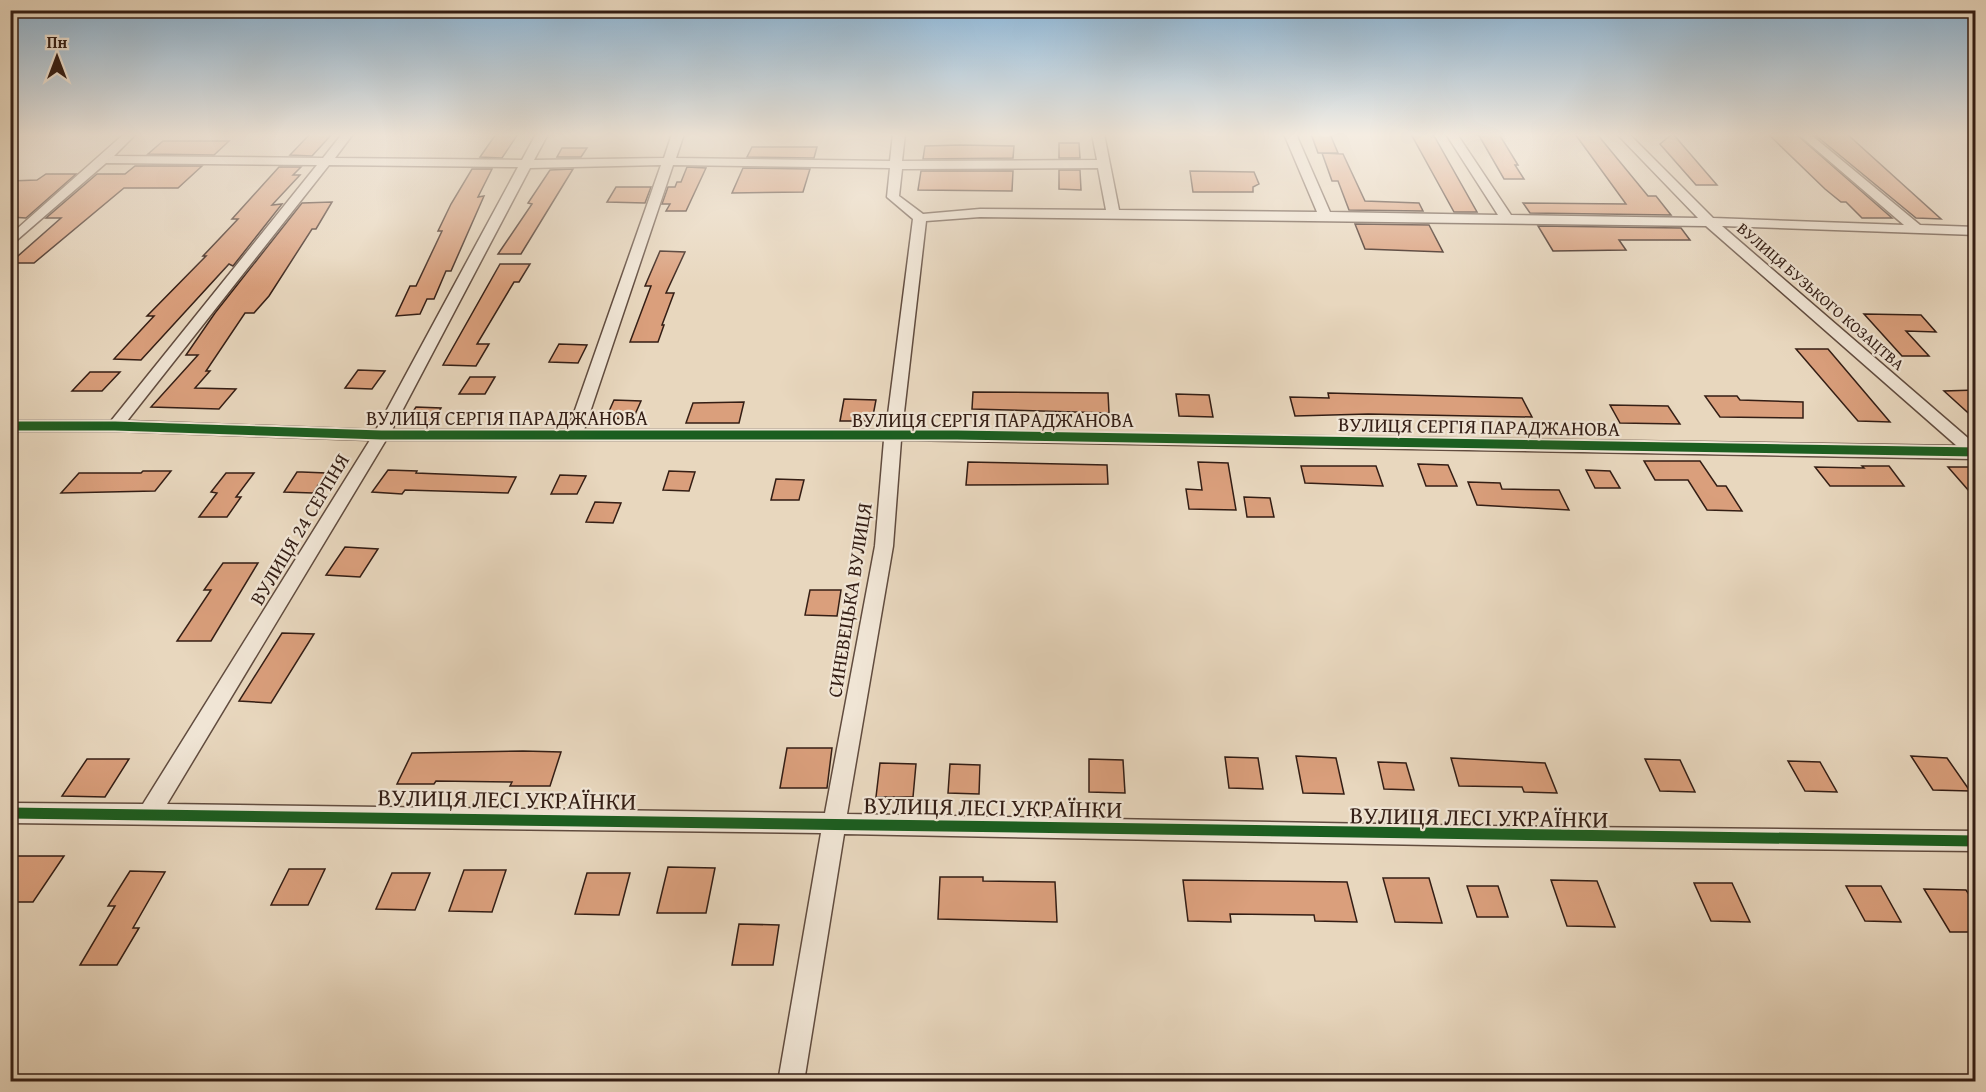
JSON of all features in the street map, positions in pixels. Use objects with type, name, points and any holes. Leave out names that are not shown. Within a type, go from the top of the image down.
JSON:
[{"type":"street","points":[[10,242],[74,185]]},
{"type":"street","points":[[115,426],[309,185]]},
{"type":"street","name":"ВУЛИЦЯ 24 СЕРПНЯ","points":[[150,813],[381,435],[516,185]]},
{"type":"street","points":[[574,436],[662,185]]},
{"type":"street","points":[[895,185],[893,197],[920,218],[980,213],[1113,213],[1709,222],[1919,231],[1976,231]]},
{"type":"street","points":[[1108,185],[1113,213]]},
{"type":"street","points":[[1312,185],[1326,216]]},
{"type":"street","points":[[1485,185],[1508,220]]},
{"type":"street","name":"ВУЛИЦЯ БУЗЬКОГО КОЗАЦТВА","points":[[1672,185],[1709,222],[1975,452]]},
{"type":"street","points":[[1864,185],[1919,231]]},
{"type":"street","name":"СИНЕВЕЦЬКА ВУЛИЦЯ","points":[[791,1082],[834,823],[884,546],[893,436],[920,218]]},
{"type":"street","name":"ВУЛИЦЯ СЕРГІЯ ПАРАДЖАНОВА","points":[[10,426],[115,426],[381,435],[957,435],[1975,452]]},
{"type":"street","name":"ВУЛИЦЯ ЛЕСІ УКРАЇНКИ","points":[[10,813],[834,823],[1661,840],[1976,841]]},
{"type":"building","points":[[10,185],[64,185],[26,218],[10,217]]},
{"type":"building","points":[[84,185],[181,185],[178,188],[124,188],[34,263],[10,263],[61,218],[46,218]]},
{"type":"building","points":[[263,185],[291,185],[272,205],[282,204],[233,266],[229,264],[141,360],[114,359],[154,316],[147,316],[206,256],[203,256],[238,219],[232,219]]},
{"type":"building","points":[[462,185],[484,185],[478,197],[484,196],[451,271],[446,271],[434,299],[427,299],[420,314],[396,316],[410,286],[416,286],[442,231],[438,231]]},
{"type":"building","points":[[540,185],[563,185],[521,254],[498,254],[532,204],[528,203]]},
{"type":"building","points":[[676,185],[698,185],[686,211],[666,211],[670,204],[662,204],[668,187]]},
{"type":"building","points":[[736,185],[805,185],[803,192],[732,193]]},
{"type":"building","points":[[919,185],[1012,185],[1012,191],[918,190]]},
{"type":"building","points":[[1059,185],[1081,185],[1081,190],[1059,189]]},
{"type":"building","points":[[1192,185],[1257,185],[1253,187],[1253,192],[1193,192]]},
{"type":"building","points":[[1340,185],[1357,185],[1365,201],[1419,203],[1423,211],[1349,210]]},
{"type":"building","points":[[1439,185],[1462,185],[1477,212],[1454,212]]},
{"type":"building","points":[[1612,185],[1639,185],[1648,196],[1656,196],[1671,215],[1530,213],[1523,203],[1626,204]]},
{"type":"building","points":[[1821,185],[1854,185],[1892,218],[1862,218],[1846,202],[1841,202]]},
{"type":"building","points":[[1876,185],[1903,185],[1941,219],[1916,218]]},
{"type":"building","points":[[616,187],[651,187],[645,203],[607,202]]},
{"type":"building","points":[[332,202],[269,296],[254,313],[245,313],[206,371],[210,371],[195,388],[236,389],[219,409],[151,407],[198,355],[186,355],[215,313],[302,203]]},
{"type":"building","points":[[1355,224],[1429,225],[1443,252],[1365,249]]},
{"type":"building","points":[[1538,226],[1681,228],[1690,240],[1619,240],[1626,250],[1553,251]]},
{"type":"building","points":[[660,251],[685,252],[666,293],[674,293],[662,325],[664,325],[658,342],[630,342],[651,286],[645,286]]},
{"type":"building","points":[[500,264],[530,264],[519,282],[514,282],[477,344],[489,344],[476,366],[443,365]]},
{"type":"building","points":[[1864,314],[1921,315],[1936,332],[1906,331],[1929,356],[1902,356]]},
{"type":"building","points":[[559,344],[587,345],[578,363],[549,362]]},
{"type":"building","points":[[1796,349],[1828,349],[1890,422],[1858,421]]},
{"type":"building","points":[[358,370],[385,371],[372,389],[345,388]]},
{"type":"building","points":[[90,372],[120,372],[102,391],[72,391]]},
{"type":"building","points":[[470,377],[495,377],[485,394],[459,394]]},
{"type":"building","points":[[1976,390],[1976,420],[1944,391]]},
{"type":"building","points":[[973,392],[1108,393],[1109,413],[972,409]]},
{"type":"building","points":[[1328,393],[1522,398],[1532,417],[1368,414],[1295,416],[1290,397],[1329,398]]},
{"type":"building","points":[[1176,394],[1209,395],[1213,417],[1179,416]]},
{"type":"building","points":[[1705,396],[1737,396],[1740,400],[1803,402],[1803,418],[1720,417]]},
{"type":"building","points":[[844,399],[876,400],[872,421],[840,421]]},
{"type":"building","points":[[614,400],[641,401],[633,419],[606,418]]},
{"type":"building","points":[[744,402],[739,423],[686,423],[693,403]]},
{"type":"building","points":[[1610,405],[1668,406],[1680,424],[1620,423]]},
{"type":"building","points":[[416,407],[441,408],[431,425],[404,425]]},
{"type":"building","points":[[1644,461],[1700,461],[1717,486],[1726,486],[1742,511],[1707,510],[1688,480],[1655,480]]},
{"type":"building","points":[[968,462],[1107,465],[1108,484],[966,485]]},
{"type":"building","points":[[1198,462],[1228,463],[1236,510],[1189,509],[1186,489],[1202,490]]},
{"type":"building","points":[[1418,464],[1448,465],[1457,486],[1426,486]]},
{"type":"building","points":[[1301,466],[1376,466],[1383,486],[1305,483]]},
{"type":"building","points":[[1862,466],[1889,466],[1904,486],[1830,486],[1815,467],[1864,468]]},
{"type":"building","points":[[1948,467],[1976,467],[1976,499]]},
{"type":"building","points":[[388,470],[516,477],[508,493],[405,490],[402,494],[372,492]]},
{"type":"building","points":[[1586,470],[1610,471],[1620,488],[1595,488]]},
{"type":"building","points":[[143,471],[171,471],[155,491],[61,493],[79,473],[141,473]]},
{"type":"building","points":[[669,471],[695,472],[689,491],[663,490]]},
{"type":"building","points":[[297,472],[326,473],[313,493],[284,492]]},
{"type":"building","points":[[226,473],[254,473],[236,497],[241,497],[227,517],[199,517],[217,493],[211,492]]},
{"type":"building","points":[[560,475],[586,476],[577,494],[551,494]]},
{"type":"building","points":[[776,479],[804,480],[799,500],[771,500]]},
{"type":"building","points":[[1468,482],[1500,483],[1502,489],[1559,490],[1569,510],[1477,505]]},
{"type":"building","points":[[1244,497],[1270,498],[1274,517],[1247,517]]},
{"type":"building","points":[[595,502],[621,503],[613,523],[586,522]]},
{"type":"building","points":[[345,547],[378,549],[360,577],[326,575]]},
{"type":"building","points":[[223,563],[258,563],[211,641],[177,641],[211,590],[204,590]]},
{"type":"building","points":[[810,590],[841,590],[837,616],[805,615]]},
{"type":"building","points":[[282,633],[314,634],[271,703],[239,701]]},
{"type":"building","points":[[787,748],[832,748],[827,788],[780,788]]},
{"type":"building","points":[[561,752],[550,786],[510,786],[512,782],[436,781],[434,784],[397,784],[412,753]]},
{"type":"building","points":[[1296,756],[1336,758],[1344,794],[1303,793]]},
{"type":"building","points":[[1911,756],[1947,758],[1970,791],[1933,790]]},
{"type":"building","points":[[1225,757],[1258,758],[1263,789],[1229,788]]},
{"type":"building","points":[[1451,758],[1545,763],[1557,793],[1524,792],[1522,787],[1459,786]]},
{"type":"building","points":[[87,759],[129,759],[105,797],[62,796]]},
{"type":"building","points":[[1089,759],[1123,760],[1125,793],[1089,792]]},
{"type":"building","points":[[1645,759],[1680,760],[1695,792],[1660,791]]},
{"type":"building","points":[[1788,761],[1820,762],[1837,792],[1805,791]]},
{"type":"building","points":[[1378,762],[1406,763],[1414,790],[1384,789]]},
{"type":"building","points":[[880,763],[916,764],[913,797],[876,797]]},
{"type":"building","points":[[950,764],[980,765],[979,794],[948,793]]},
{"type":"building","points":[[16,856],[64,856],[33,902],[10,902],[10,863]]},
{"type":"building","points":[[668,867],[715,868],[706,913],[657,913]]},
{"type":"building","points":[[289,869],[325,869],[308,905],[271,905]]},
{"type":"building","points":[[464,870],[506,870],[492,912],[449,911]]},
{"type":"building","points":[[130,871],[165,872],[133,928],[139,928],[117,965],[80,965],[115,906],[108,906]]},
{"type":"building","points":[[392,873],[430,873],[415,910],[376,909]]},
{"type":"building","points":[[587,873],[630,873],[619,915],[575,914]]},
{"type":"building","points":[[940,877],[983,877],[983,881],[1055,882],[1057,922],[938,919]]},
{"type":"building","points":[[1383,878],[1429,878],[1442,923],[1395,922]]},
{"type":"building","points":[[1183,880],[1347,882],[1357,922],[1315,921],[1314,915],[1230,914],[1231,922],[1188,921]]},
{"type":"building","points":[[1551,880],[1597,881],[1615,927],[1567,926]]},
{"type":"building","points":[[1694,883],[1732,883],[1750,922],[1711,921]]},
{"type":"building","points":[[1467,886],[1498,886],[1508,917],[1477,917]]},
{"type":"building","points":[[1846,886],[1881,886],[1901,922],[1865,921]]},
{"type":"building","points":[[1924,889],[1966,890],[1976,905],[1976,932],[1950,932]]},
{"type":"building","points":[[739,924],[779,925],[773,965],[732,965]]},
{"type":"cycle path","points":[[10,426],[115,426],[381,435],[957,435],[1976,452]]},
{"type":"cycle path","points":[[10,813],[256,814],[1484,836],[1976,841]]}]
